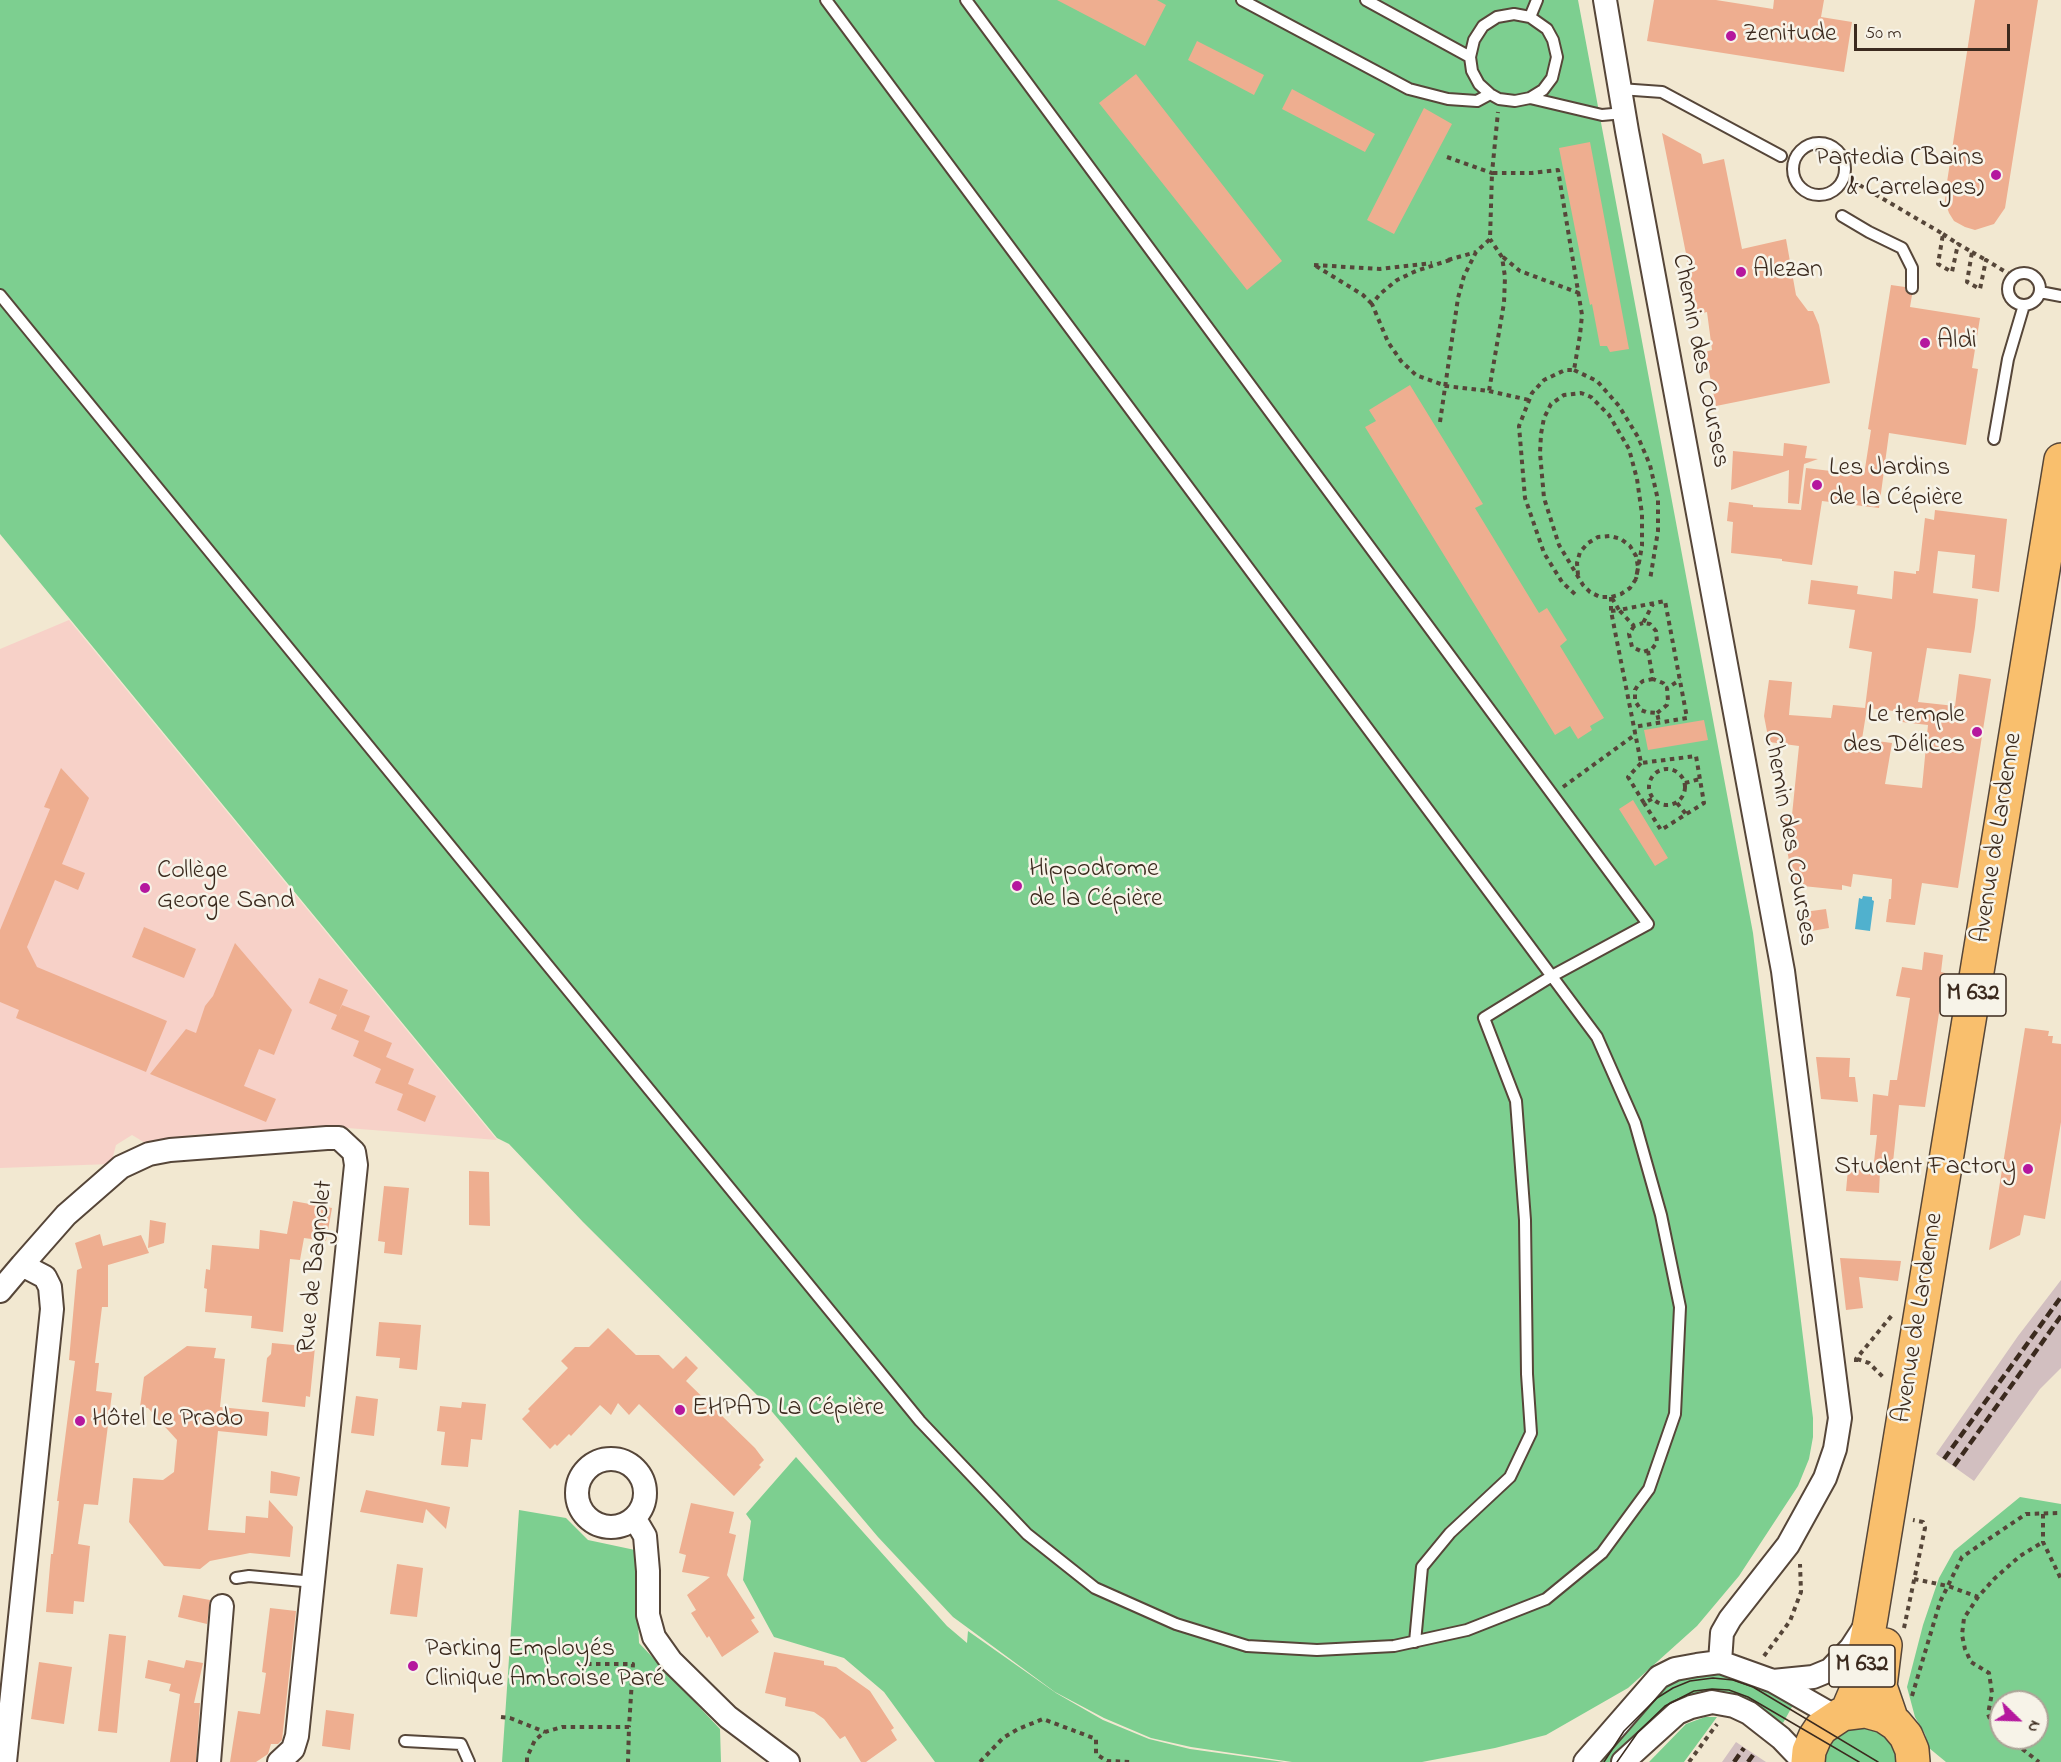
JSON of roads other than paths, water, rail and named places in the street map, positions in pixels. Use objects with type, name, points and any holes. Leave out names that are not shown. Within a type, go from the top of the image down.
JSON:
[{"type":"main road","name":"Avenue de Lardenne","points":[[1913,1762],[1912,1750],[1900,1713],[1884,1703],[1880,1679],[1941,1317],[1953,1203],[2058,542],[2061,460]]},
{"type":"main road","name":"Avenue de Lardenne","points":[[1842,1714],[1859,1684],[2058,542]]},
{"type":"main road","points":[[1806,1762],[1809,1750],[1821,1728],[1842,1714],[1866,1711],[1884,1716],[1900,1713]]},
{"type":"street","name":"Chemin des Courses","points":[[1605,0],[1783,970],[1840,1418],[1835,1449],[1825,1478],[1788,1545],[1730,1619],[1722,1633],[1720,1662]]},
{"type":"street","name":"Rue de Bagnolet","points":[[22,1265],[66,1215],[121,1167],[149,1154],[170,1150],[327,1138],[339,1138],[354,1152],[356,1165],[297,1736],[292,1749],[279,1762]]},
{"type":"street","points":[[0,1291],[22,1265],[45,1277],[50,1287],[52,1309],[5,1762]]},
{"type":"street","points":[[635,1518],[645,1536],[648,1615],[654,1637],[671,1662],[728,1717],[788,1762]]},
{"type":"street","points":[[210,1762],[222,1606]]},
{"type":"street","points":[[1773,1681],[1813,1677],[1830,1670],[1851,1648],[1871,1617]]},
{"type":"street","points":[[1585,1762],[1659,1677],[1675,1669],[1720,1662],[1773,1681],[1842,1714]]},
{"type":"street","points":[[1623,1762],[1677,1713],[1712,1702],[1734,1706],[1749,1713],[1781,1738],[1806,1762]]},
{"type":"lane","points":[[0,295],[920,1421],[1027,1534],[1095,1588],[1176,1624],[1247,1646],[1317,1650],[1394,1646],[1467,1630],[1546,1599],[1602,1554],[1649,1489],[1675,1414],[1680,1307],[1659,1205],[1635,1123],[1598,1037],[826,0]]},
{"type":"lane","points":[[966,0],[1648,924],[1552,976],[1484,1018],[1516,1101],[1526,1220],[1527,1374],[1531,1433],[1509,1477],[1450,1533],[1422,1567],[1415,1642]]},
{"type":"lane","points":[[1242,0],[1409,89],[1448,99],[1478,100],[1495,97],[1515,101],[1530,98],[1543,90],[1552,78],[1557,57],[1553,40],[1547,29],[1530,17],[1514,14],[1497,17],[1483,27],[1473,40],[1470,57],[1472,71],[1479,84],[1495,97]]},
{"type":"lane","points":[[1366,0],[1470,57]]},
{"type":"lane","points":[[1530,17],[1538,0]]},
{"type":"lane","points":[[1620,89],[1662,92],[1780,156],[1802,190],[1815,195],[1830,193],[1841,183],[1844,176],[1845,168],[1842,159],[1831,146],[1815,143],[1780,156]]},
{"type":"lane","points":[[1530,98],[1602,115],[1624,113]]},
{"type":"lane","points":[[1794,178],[1793,163],[1801,150]]},
{"type":"lane","points":[[1842,216],[1902,248],[1912,268],[1912,288]]},
{"type":"lane","points":[[2021,273],[2030,274],[2038,281],[2040,292],[2034,302],[2024,305],[2013,301],[2008,292],[2008,286],[2014,277],[2021,273]]},
{"type":"lane","points":[[2040,292],[2061,296]]},
{"type":"lane","points":[[1994,438],[2008,359],[2024,305]]},
{"type":"lane","points":[[236,1578],[249,1576],[314,1582]]},
{"type":"lane","points":[[405,1741],[461,1744],[469,1762]]},
{"type":"water","points":[[1863,896],[1872,897],[1874,901],[1870,931],[1855,929],[1859,898],[1862,899]]},
{"type":"tram line","points":[[1604,1762],[1624,1731],[1657,1698],[1690,1681],[1713,1678],[1733,1680],[1753,1687],[1878,1762]]},
{"type":"tram line","points":[[1617,1762],[1638,1732],[1665,1706],[1694,1691],[1712,1689],[1729,1690],[1748,1697],[1859,1762]]},
{"type":"railway","points":[[1944,1459],[2061,1297]]},
{"type":"railway","points":[[1954,1466],[2061,1316]]},
{"type":"railway","points":[[1734,1762],[1744,1748]]},
{"type":"railway","points":[[1748,1762],[1753,1755]]},
{"type":"place","name":"Zenitude","points":[[1731,36]]},
{"type":"place","name":"Partedia (Bains & Carrelages)","points":[[1996,175]]},
{"type":"place","name":"Alezan","points":[[1741,272]]},
{"type":"place","name":"Aldi","points":[[1925,343]]},
{"type":"place","name":"Les Jardins de la Cépière","points":[[1817,485]]},
{"type":"place","name":"Le temple des Délices","points":[[1977,732]]},
{"type":"place","name":"Hippodrome de la Cépière","points":[[1017,886]]},
{"type":"place","name":"Collège George Sand","points":[[145,888]]},
{"type":"place","name":"Student Factory","points":[[2028,1169]]},
{"type":"place","name":"EHPAD La Cépière","points":[[680,1410]]},
{"type":"place","name":"Hôtel Le Prado","points":[[80,1421]]},
{"type":"place","name":"Parking Employés Clinique Ambroise Paré","points":[[413,1666]]}]
